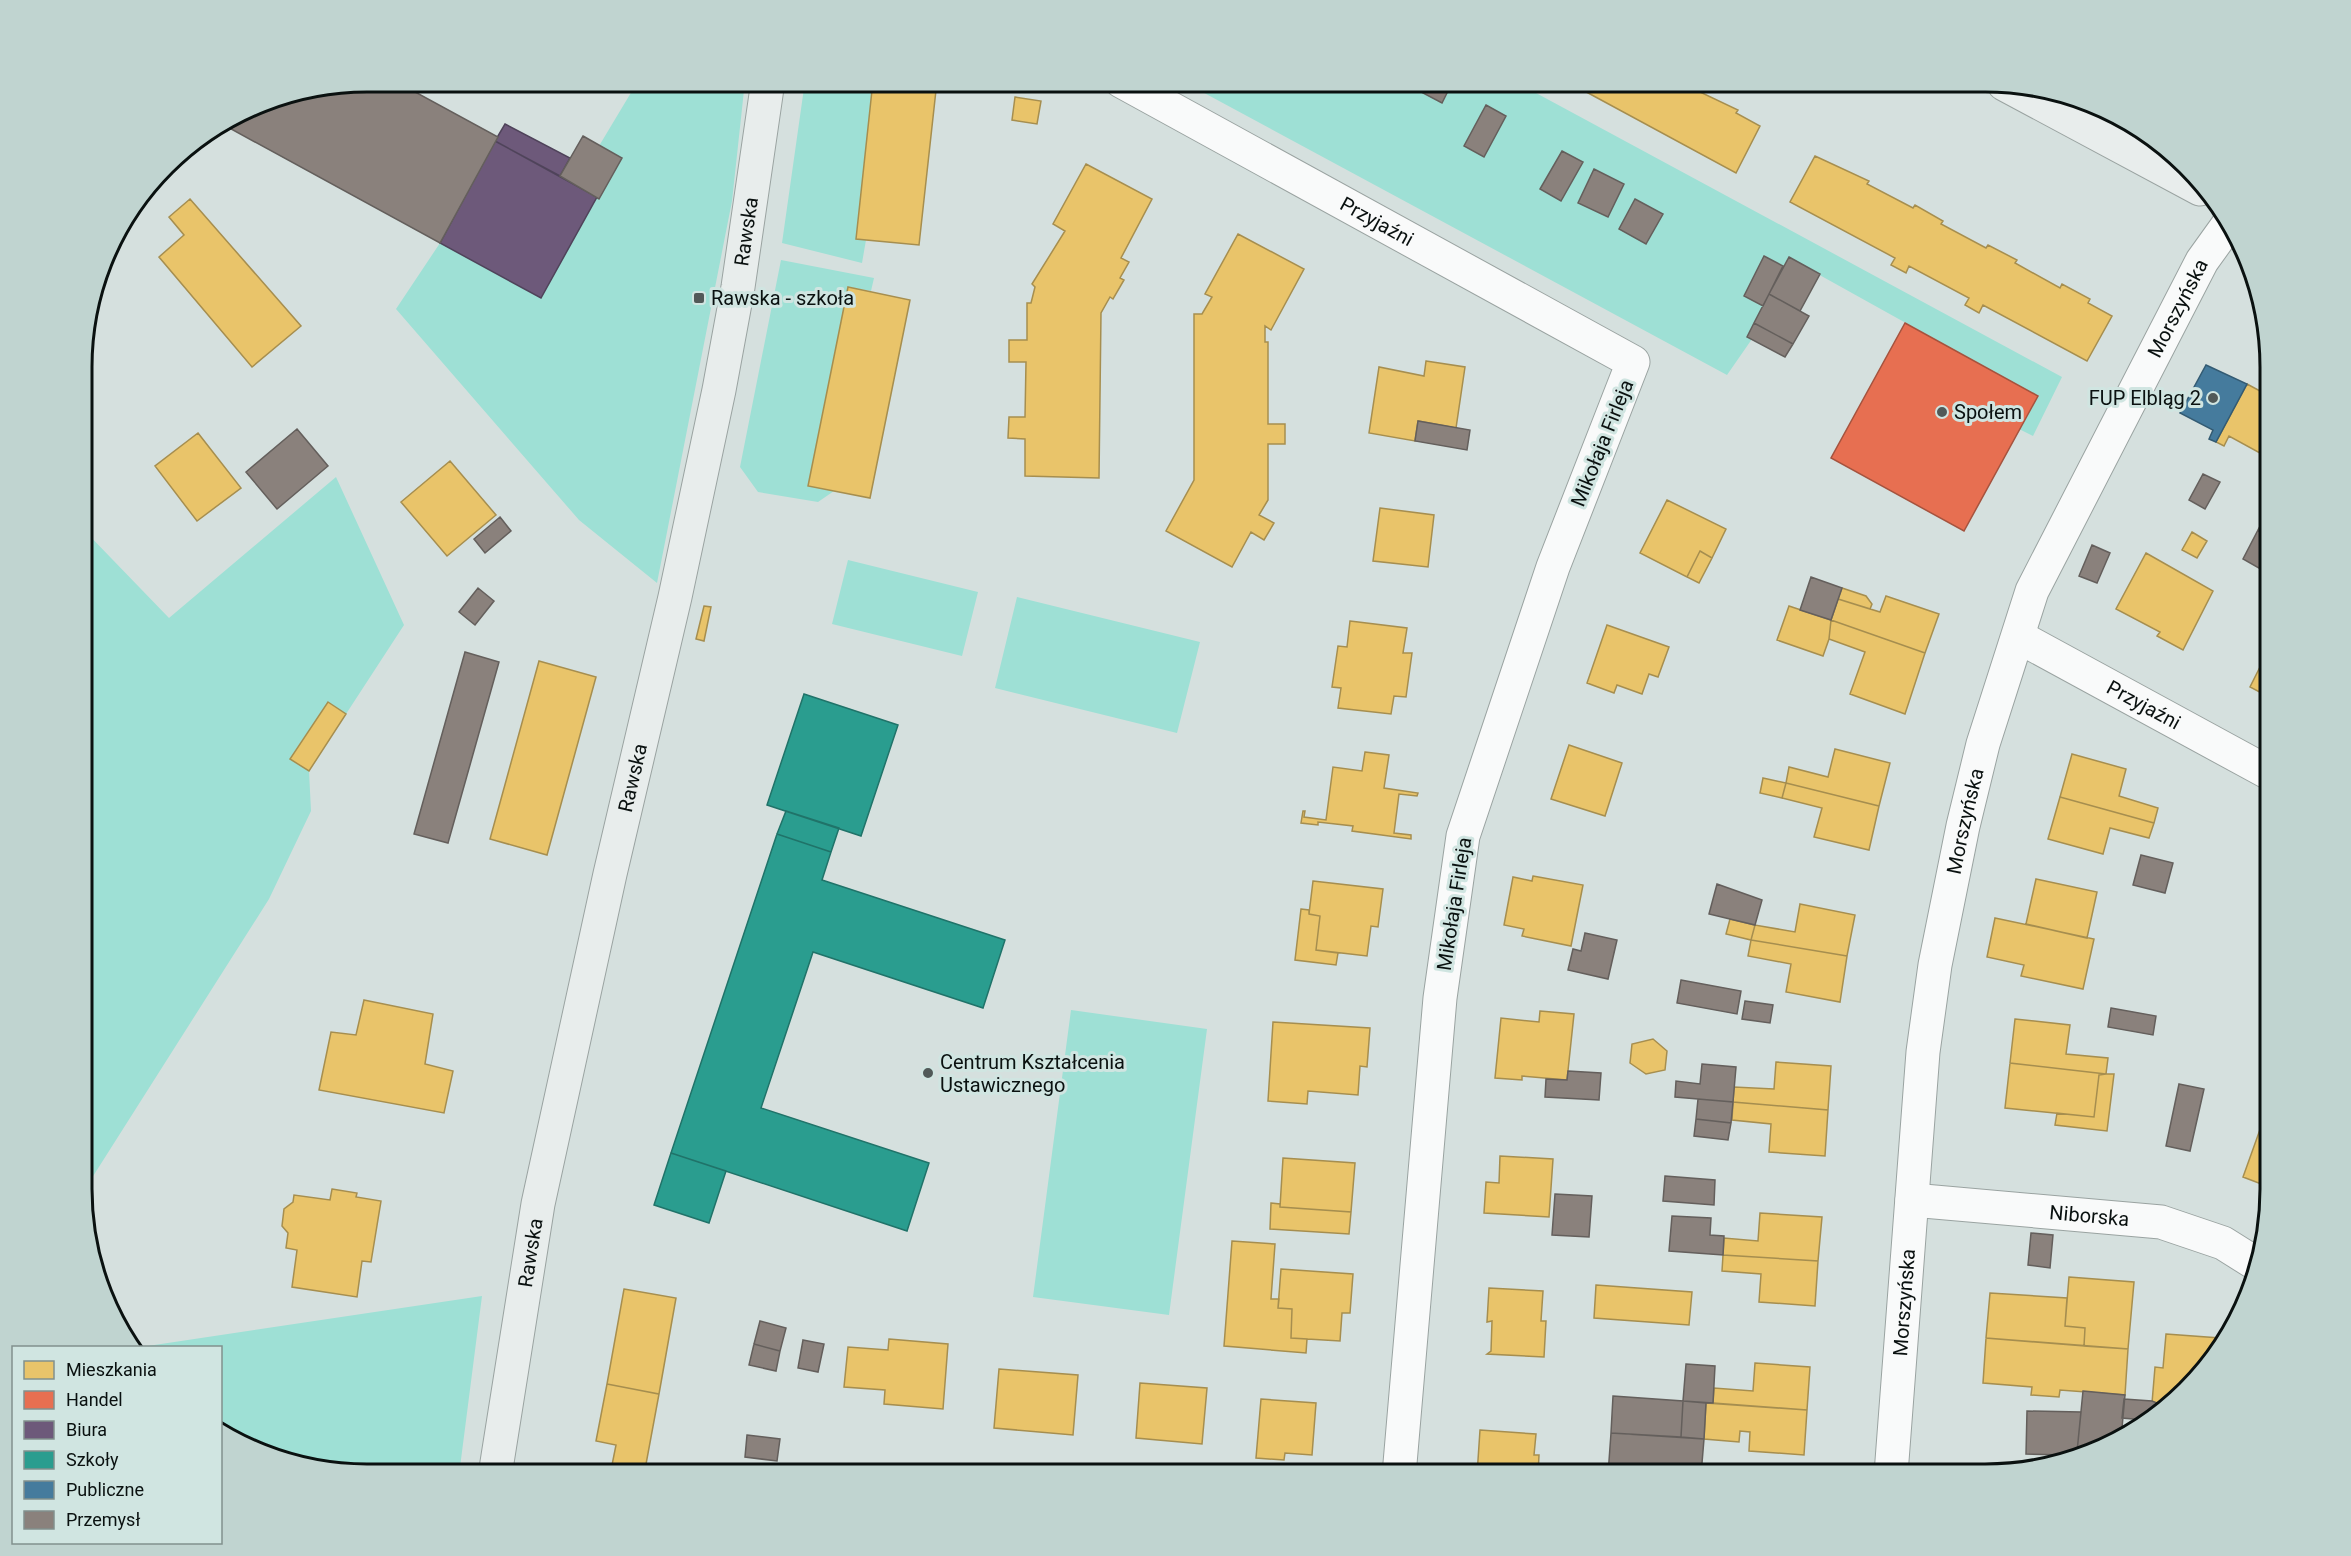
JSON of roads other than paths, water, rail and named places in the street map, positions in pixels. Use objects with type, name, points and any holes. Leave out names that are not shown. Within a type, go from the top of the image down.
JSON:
[{"type":"street","name":"Rawska","points":[[497,1464],[538,1204],[610,874],[675,597],[721,378],[753,195],[767,92]]},
{"type":"street","name":"Przyjaźni","points":[[1141,92],[1633,362]]},
{"type":"street","points":[[2023,94],[2190,183]]},
{"type":"street","name":"Morszyńska","points":[[1891,1464],[1923,1052],[1935,965],[1963,826],[1983,744],[2032,591],[2202,261],[2224,231]]},
{"type":"street","name":"Mikołaja Firleja","points":[[1400,1464],[1440,998],[1463,836],[1553,567],[1633,362]]},
{"type":"street","name":"Przyjaźni","points":[[2019,637],[2260,768]]},
{"type":"street","name":"Niborska","points":[[1912,1200],[2161,1222],[2223,1243],[2250,1260]]},
{"type":"place","name":"Rawska - szkoła","points":[[699,298]]},
{"type":"place","name":"FUP Elbląg 2","points":[[2213,398]]},
{"type":"place","name":"Społem","points":[[1942,412]]},
{"type":"place","name":"Centrum Kształcenia Ustawicznego","points":[[928,1073]]}]
